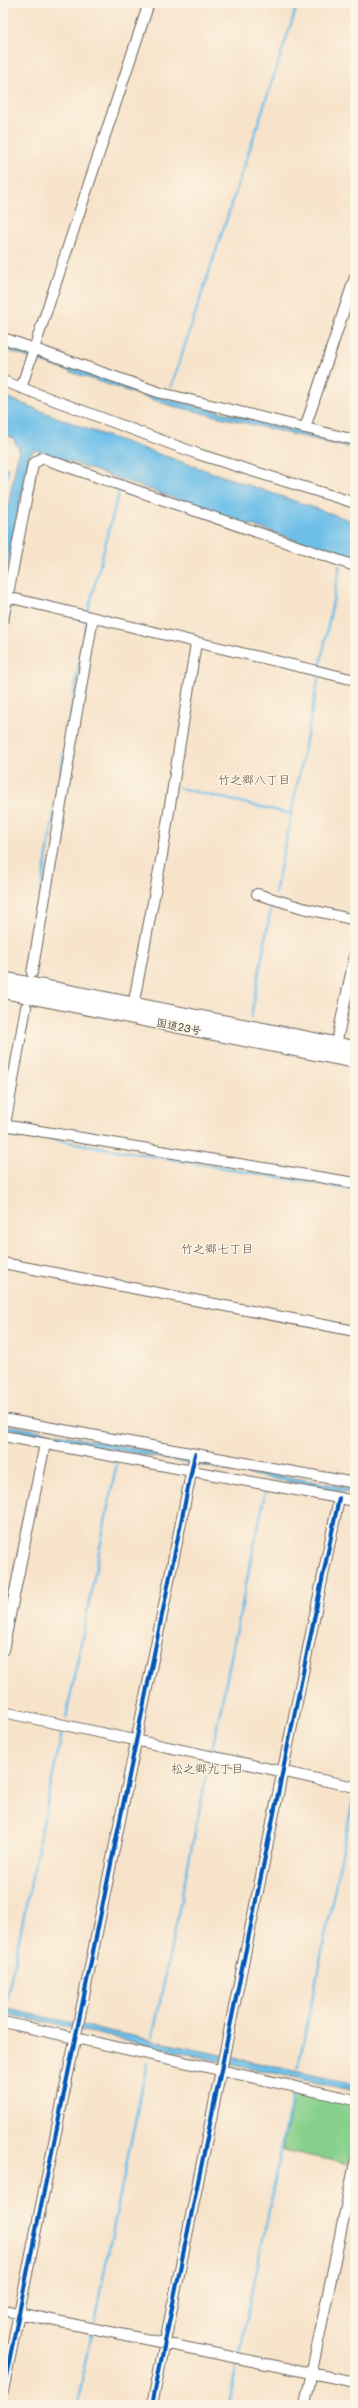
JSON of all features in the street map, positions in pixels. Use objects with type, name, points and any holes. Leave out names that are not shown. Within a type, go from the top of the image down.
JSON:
[{"type":"highway","name":"国道23号","points":[[3,979],[133,1006],[355,1048]]},
{"type":"highway","name":"国道23号","points":[[3,990],[355,1061]]},
{"type":"street","points":[[21,388],[149,3]]},
{"type":"street","points":[[305,428],[355,278]]},
{"type":"street","points":[[3,338],[33,353],[161,393],[355,440]]},
{"type":"street","points":[[3,381],[198,454],[355,503]]},
{"type":"street","points":[[3,620],[5,596],[33,464],[42,458],[355,566]]},
{"type":"street","points":[[5,596],[355,680]]},
{"type":"street","points":[[32,974],[93,618]]},
{"type":"street","points":[[133,1006],[162,855],[196,642]]},
{"type":"street","points":[[257,894],[302,908],[355,920]]},
{"type":"street","points":[[336,1045],[355,954]]},
{"type":"street","points":[[26,1007],[4,1125],[355,1183]]},
{"type":"street","points":[[3,1263],[355,1331]]},
{"type":"street","points":[[3,1419],[355,1483]]},
{"type":"street","points":[[3,1436],[355,1501]]},
{"type":"street","points":[[3,1650],[45,1444]]},
{"type":"street","points":[[3,2391],[195,1454]]},
{"type":"street","points":[[152,2405],[224,2064],[339,1498]]},
{"type":"street","points":[[3,1712],[355,1787]]},
{"type":"street","points":[[3,2022],[224,2064],[355,2100]]},
{"type":"street","points":[[305,2405],[355,2163]]},
{"type":"street","points":[[3,2310],[355,2382]]},
{"type":"green space","points":[[294,2092],[355,2105],[355,2131],[348,2164],[283,2150]]},
{"type":"water","points":[[3,343],[168,399],[355,445],[355,449],[169,405],[3,349]]},
{"type":"water","points":[[3,396],[84,428],[355,522],[355,561],[36,450],[30,453],[3,588],[3,532],[19,449],[12,437],[3,434]]},
{"type":"water","points":[[3,1424],[355,1489],[355,1494],[3,1429]]},
{"type":"water","points":[[3,2008],[355,2084],[355,2091],[3,2013]]},
{"type":"waterway","points":[[171,387],[298,3]]},
{"type":"waterway","points":[[3,468],[8,469],[3,494]]},
{"type":"waterway","points":[[88,611],[119,491]]},
{"type":"waterway","points":[[320,667],[340,565]]},
{"type":"waterway","points":[[41,891],[86,624]]},
{"type":"waterway","points":[[275,894],[319,676]]},
{"type":"waterway","points":[[179,788],[291,814]]},
{"type":"waterway","points":[[251,1017],[272,902]]},
{"type":"waterway","points":[[3,1131],[355,1190]]},
{"type":"waterway","points":[[66,1718],[117,1462]]},
{"type":"waterway","points":[[212,1750],[266,1488]]},
{"type":"waterway","points":[[6,2002],[62,1732]]},
{"type":"waterway","points":[[153,2036],[209,1763]]},
{"type":"waterway","points":[[298,2068],[354,1795]]},
{"type":"waterway","points":[[94,2322],[147,2063]]},
{"type":"waterway","points":[[240,2352],[293,2092]]},
{"type":"waterway","points":[[77,2405],[92,2333]]},
{"type":"waterway","points":[[229,2405],[237,2365]]},
{"type":"cycle path","points":[[3,2391],[195,1454]]},
{"type":"cycle path","points":[[152,2405],[339,1498]]},
{"type":"district","name":"竹之郷八丁目","points":[[254,779]]},
{"type":"district","name":"竹之郷七丁目","points":[[217,1248]]},
{"type":"district","name":"松之郷九丁目","points":[[207,1768]]}]
